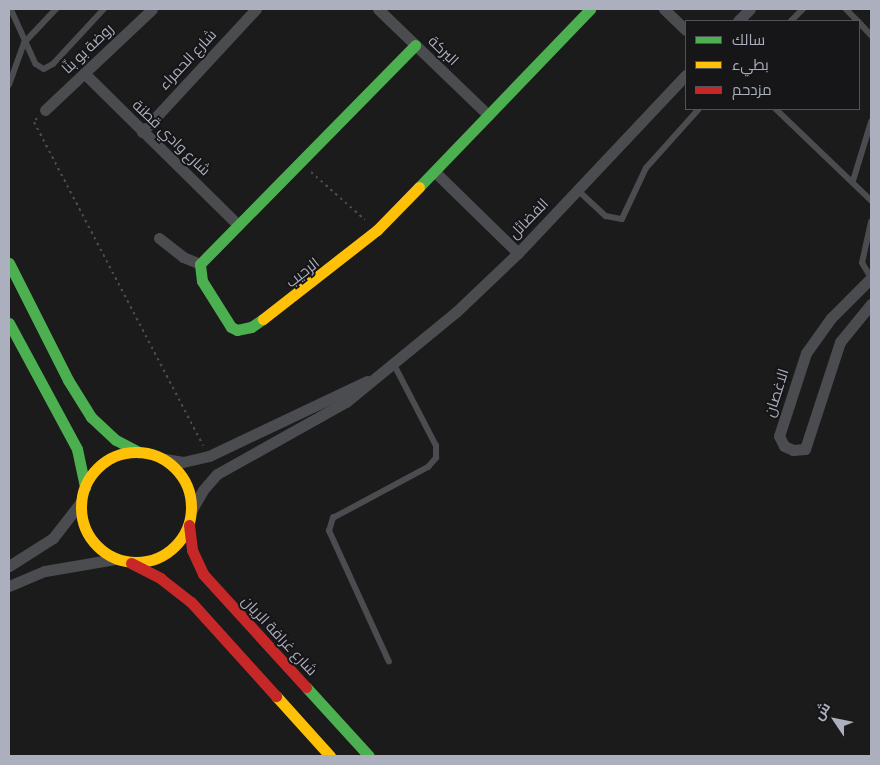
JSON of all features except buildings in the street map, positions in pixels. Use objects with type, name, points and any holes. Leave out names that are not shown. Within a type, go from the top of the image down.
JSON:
[{"type":"main road","name":"الرحيب","points":[[200,264],[202,281],[225,319],[237,330],[244,330],[308,288],[377,230],[435,172],[590,9]]},
{"type":"main road","points":[[200,264],[237,224],[415,45]]},
{"type":"main road","points":[[9,263],[68,380],[91,417],[116,440],[139,452],[165,460],[185,481],[191,510],[188,525],[178,543],[166,554],[152,560],[131,562],[115,559],[92,540],[83,522],[81,502],[85,487],[102,463],[120,454],[139,452]]},
{"type":"main road","points":[[9,323],[77,449],[85,487]]},
{"type":"main road","name":"شارع غرافة الريان","points":[[188,525],[196,561],[209,580],[368,756]]},
{"type":"main road","points":[[131,562],[160,578],[191,602],[330,756]]},
{"type":"street","name":"روضة بو بنّا","points":[[45,110],[152,9]]},
{"type":"street","name":"شارع الحمراء","points":[[142,132],[256,9]]},
{"type":"street","name":"البركة","points":[[378,9],[488,115]]},
{"type":"street","points":[[664,9],[685,29]]},
{"type":"street","points":[[739,20],[750,9]]},
{"type":"street","name":"شارع وادي قطنة","points":[[84,73],[237,224]]},
{"type":"street","name":"الفضائل","points":[[191,510],[203,490],[217,474],[330,412],[384,373],[456,312],[518,253],[685,76]]},
{"type":"street","points":[[435,172],[518,253]]},
{"type":"street","points":[[159,238],[183,257],[200,264]]},
{"type":"street","name":"الاغصان","points":[[871,278],[831,318],[806,353],[779,436],[784,446],[793,450],[805,449],[840,342],[871,304]]},
{"type":"street","name":"الفضائل","points":[[165,460],[183,462],[209,456],[384,373]]},
{"type":"street","points":[[9,566],[53,538],[81,502]]},
{"type":"street","points":[[9,586],[45,571],[115,559]]},
{"type":"lane","points":[[9,85],[24,43],[56,9]]},
{"type":"lane","points":[[13,10],[24,43],[36,64],[49,68],[104,9]]},
{"type":"lane","points":[[792,20],[803,9]]},
{"type":"lane","points":[[846,9],[856,20]]},
{"type":"lane","points":[[860,24],[871,35]]},
{"type":"lane","points":[[578,190],[606,216],[622,219],[646,168],[698,110]]},
{"type":"lane","points":[[777,110],[871,200]]},
{"type":"lane","points":[[853,181],[871,122]]},
{"type":"lane","points":[[871,222],[862,263],[871,278]]},
{"type":"lane","points":[[389,662],[329,531],[333,518],[428,467],[436,458],[436,446],[394,365]]},
{"type":"path","points":[[45,110],[34,122],[209,456]]},
{"type":"path","points":[[299,163],[377,230]]},
{"type":"traffic: fast","points":[[419,187],[590,9]]},
{"type":"traffic: fast","points":[[263,319],[251,327],[237,330],[231,327],[202,281],[200,264],[415,45]]},
{"type":"traffic: fast","points":[[9,263],[68,380],[91,417],[116,440],[139,452]]},
{"type":"traffic: fast","points":[[9,323],[77,449],[85,487]]},
{"type":"traffic: fast","points":[[306,687],[369,756]]},
{"type":"traffic: slow","points":[[263,319],[377,230],[419,187]]},
{"type":"traffic: slow","points":[[136,452],[157,456],[175,468],[187,486],[191,507],[187,528],[175,546],[157,558],[136,562],[115,558],[97,546],[85,528],[81,507],[85,486],[97,468],[115,456],[136,452]]},
{"type":"traffic: slow","points":[[276,696],[330,756]]},
{"type":"traffic: jam","points":[[189,525],[192,550],[203,574],[306,687]]},
{"type":"traffic: jam","points":[[131,563],[160,578],[191,602],[276,696]]}]
